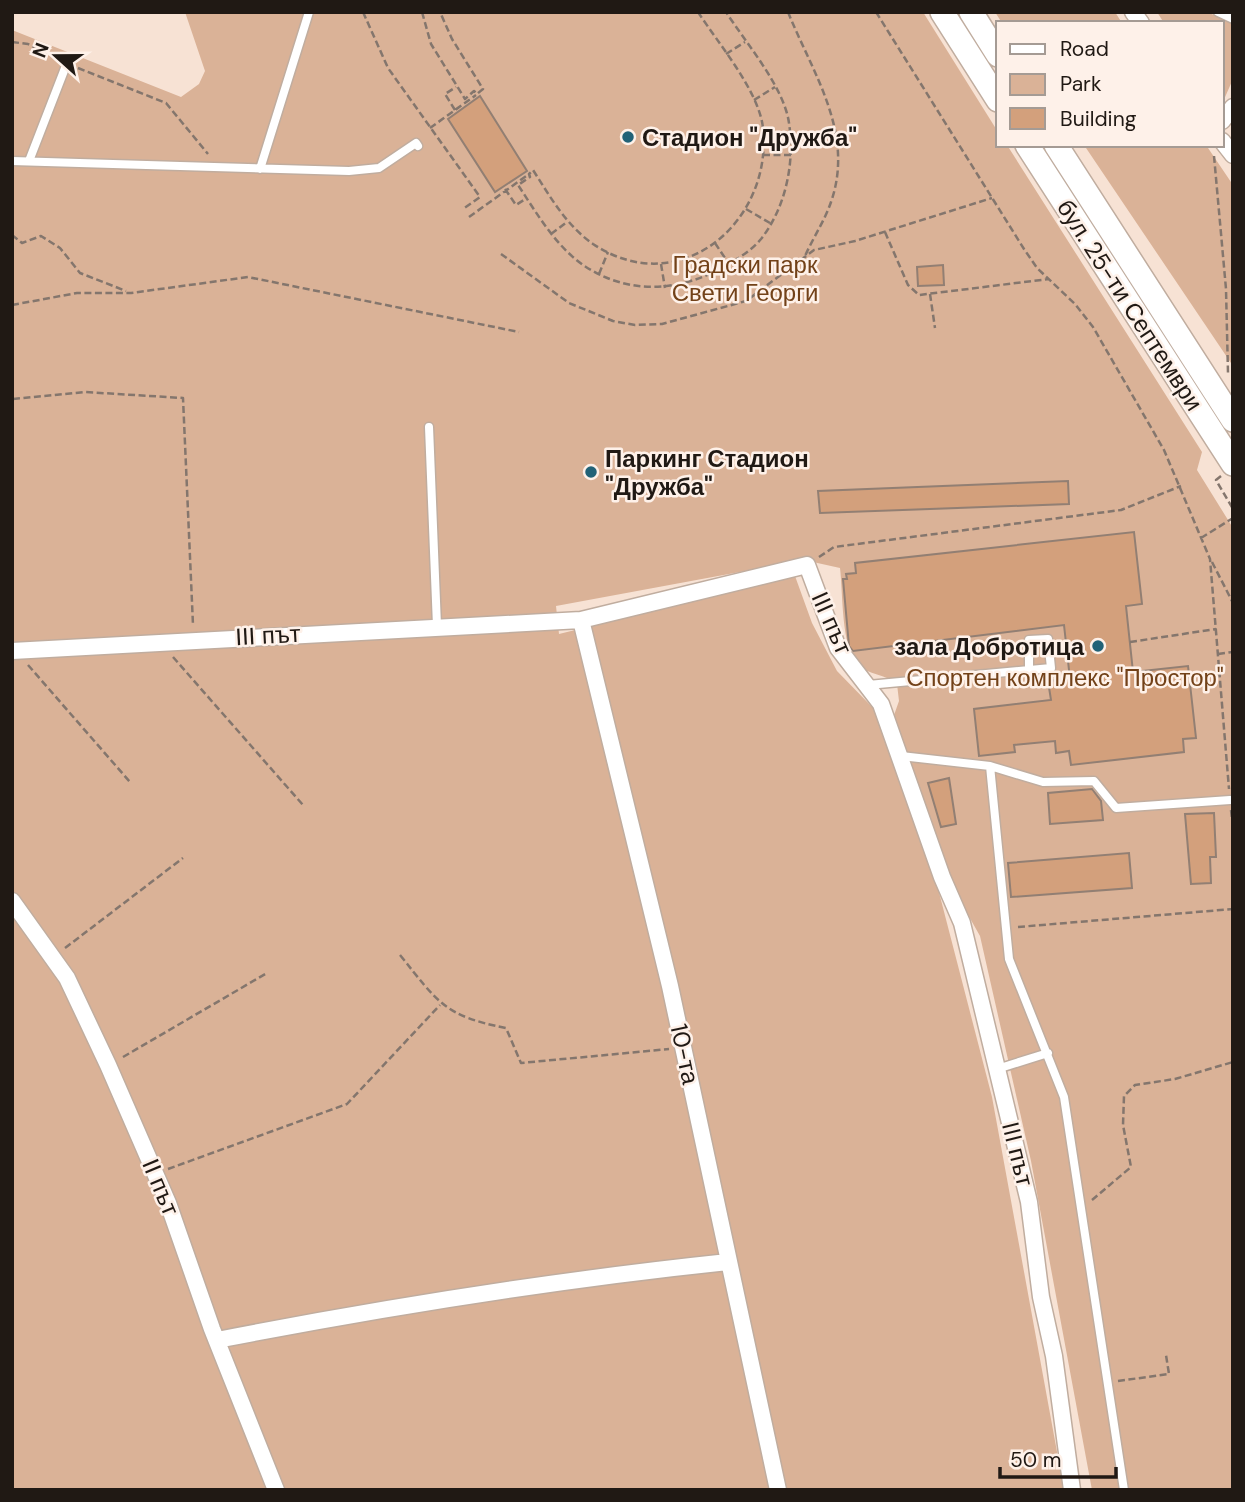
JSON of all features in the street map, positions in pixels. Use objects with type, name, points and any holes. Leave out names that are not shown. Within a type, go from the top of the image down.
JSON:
[{"type":"main road","points":[[942,12],[996,97]]},
{"type":"main road","points":[[971,12],[996,52]]},
{"type":"main road","name":"бул. 25-ти Септември","points":[[1028,147],[1229,469]]},
{"type":"main road","name":"бул. 25-ти Септември","points":[[1057,147],[1233,420]]},
{"type":"street","name":"ІІІ път","points":[[14,652],[194,639],[581,620],[807,565],[838,648],[881,704],[942,877],[962,923],[1029,1202],[1041,1297],[1054,1356],[1072,1490]]},
{"type":"street","name":"10-та","points":[[581,620],[683,1047],[778,1490]]},
{"type":"street","name":"ІІ път","points":[[12,901],[54,956],[108,1065],[155,1174],[276,1490]]},
{"type":"street","points":[[217,1340],[382,1308],[568,1279],[728,1262]]},
{"type":"lane","points":[[260,169],[309,12]]},
{"type":"lane","points":[[1218,12],[1233,19]]},
{"type":"lane","points":[[29,161],[67,63]]},
{"type":"lane","points":[[12,161],[349,172],[379,168],[416,143],[418,146]]},
{"type":"lane","points":[[429,427],[437,626]]},
{"type":"lane","points":[[868,685],[1051,668],[1048,639],[1029,640],[1029,670]]},
{"type":"lane","points":[[901,756],[990,766],[1043,782],[1094,781],[1116,808],[1230,800]]},
{"type":"lane","points":[[990,766],[1009,959],[1065,1097],[1124,1490]]},
{"type":"lane","points":[[997,1069],[1048,1053]]},
{"type":"path","points":[[363,12],[388,68],[480,197],[463,209]]},
{"type":"path","points":[[422,12],[431,44],[456,87],[465,99],[474,91],[477,94]]},
{"type":"path","points":[[430,128],[484,89],[452,39],[440,12]]},
{"type":"path","points":[[469,217],[534,170],[566,222],[608,252],[661,264],[683,260],[726,236],[746,209],[760,180],[763,126],[754,100],[698,12]]},
{"type":"path","points":[[529,174],[530,177],[519,185],[551,234],[580,262],[599,274],[635,285],[665,288],[691,283],[729,264],[761,240],[788,183],[791,155],[789,121],[775,88],[726,12]]},
{"type":"path","points":[[788,12],[832,112],[839,170],[831,203],[805,256]]},
{"type":"path","points":[[876,12],[1024,249],[1093,327],[1164,450],[1210,559],[1233,603]]},
{"type":"path","points":[[12,42],[28,44],[67,63],[166,103],[219,168]]},
{"type":"path","points":[[726,54],[746,42]]},
{"type":"path","points":[[455,110],[445,94],[456,87]]},
{"type":"path","points":[[754,100],[775,88]]},
{"type":"path","points":[[1213,147],[1226,289],[1228,373]]},
{"type":"path","points":[[763,155],[791,155]]},
{"type":"path","points":[[505,189],[516,205],[527,198]]},
{"type":"path","points":[[501,254],[569,303],[613,321],[635,325],[662,324],[746,301],[814,250],[885,232],[992,198]]},
{"type":"path","points":[[746,209],[770,223]]},
{"type":"path","points":[[551,234],[566,222]]},
{"type":"path","points":[[885,232],[908,285],[919,295],[1049,279]]},
{"type":"path","points":[[12,234],[22,243],[41,236],[60,248],[80,273],[131,293]]},
{"type":"path","points":[[715,243],[729,264]]},
{"type":"path","points":[[599,274],[608,252]]},
{"type":"path","points":[[661,264],[665,288]]},
{"type":"path","points":[[12,305],[77,293],[131,293],[248,276],[519,332]]},
{"type":"path","points":[[930,293],[935,328]]},
{"type":"path","points":[[13,399],[85,391],[183,398],[194,639]]},
{"type":"path","points":[[1229,469],[1216,480],[1233,509]]},
{"type":"path","points":[[807,565],[834,547],[1121,510],[1181,486]]},
{"type":"path","points":[[1201,538],[1233,518]]},
{"type":"path","points":[[1210,559],[1233,828]]},
{"type":"path","points":[[1130,642],[1216,629]]},
{"type":"path","points":[[161,643],[303,805]]},
{"type":"path","points":[[14,652],[130,782]]},
{"type":"path","points":[[1218,654],[1233,652]]},
{"type":"path","points":[[54,956],[183,858]]},
{"type":"path","points":[[1004,928],[1233,909]]},
{"type":"path","points":[[400,955],[440,1005],[475,1022],[506,1028],[521,1063],[683,1047]]},
{"type":"path","points":[[108,1065],[267,973]]},
{"type":"path","points":[[155,1174],[347,1104],[440,1005]]},
{"type":"path","points":[[1082,1209],[1131,1167],[1123,1125],[1124,1096],[1135,1084],[1175,1079],[1233,1062]]},
{"type":"path","points":[[1107,1382],[1169,1374],[1166,1354]]},
{"type":"green space","points":[[185,12],[923,12],[996,129],[996,147],[1008,147],[1202,452],[1197,470],[1233,528],[1233,1490],[1092,1490],[1031,1161],[980,936],[958,897],[893,718],[899,701],[897,684],[862,668],[852,657],[844,620],[840,568],[804,560],[556,606],[559,634],[795,576],[812,623],[837,671],[876,711],[927,846],[992,1097],[1064,1490],[12,1490],[12,30],[181,97],[199,84],[205,71]]},
{"type":"green space","points":[[995,12],[1115,12],[1121,21],[1001,21]]},
{"type":"green space","points":[[1157,12],[1207,12],[1233,23],[1233,79],[1224,99],[1224,21],[1163,21]]},
{"type":"green space","points":[[1085,147],[1207,147],[1233,185],[1233,366]]},
{"type":"building","points":[[480,96],[527,171],[495,192],[448,119]]},
{"type":"building","points":[[943,265],[944,285],[918,286],[917,267]]},
{"type":"building","points":[[1068,481],[1069,504],[820,513],[818,491]]},
{"type":"building","name":"зала Добротица","points":[[1134,532],[1142,604],[1126,606],[1133,672],[1188,666],[1196,738],[1183,739],[1184,752],[1071,765],[1069,751],[1056,753],[1055,741],[1014,745],[1015,752],[979,756],[974,709],[1051,700],[1048,681],[1070,679],[1064,625],[853,651],[849,646],[843,579],[847,579],[846,574],[856,573],[855,563]]},
{"type":"building","points":[[949,778],[956,824],[941,827],[928,783]]},
{"type":"building","points":[[1092,789],[1101,801],[1103,820],[1050,824],[1048,793]]},
{"type":"building","points":[[1214,813],[1216,857],[1210,857],[1211,883],[1191,884],[1185,814]]},
{"type":"building","points":[[1129,853],[1132,888],[1011,897],[1008,863]]},
{"type":"place","name":"Стадион \"Дружба\"","points":[[628,137]]},
{"type":"place","name":"Паркинг Стадион \"Дружба\"","points":[[591,472]]},
{"type":"place","name":"зала Добротица","points":[[1098,646]]},
{"type":"park label","name":"Градски парк Свети Георги","points":[[745,278]]},
{"type":"park label","name":"Спортен комплекс \"Простор\"","points":[[1065,677]]}]
